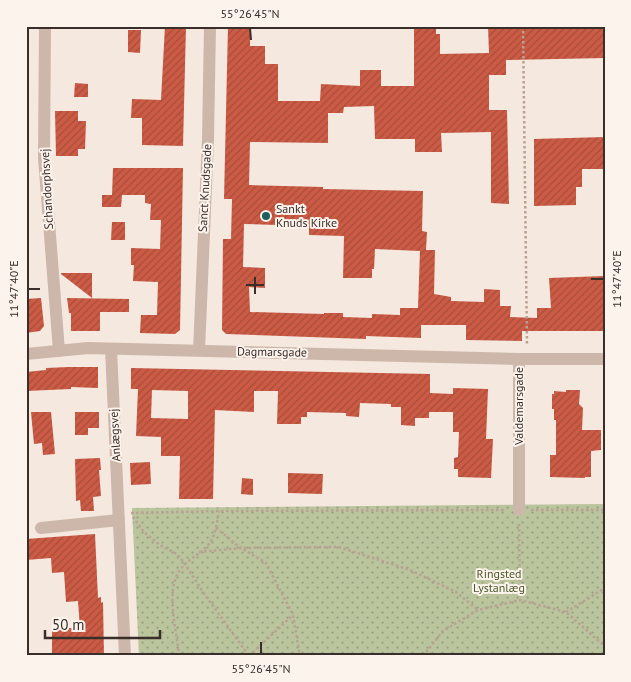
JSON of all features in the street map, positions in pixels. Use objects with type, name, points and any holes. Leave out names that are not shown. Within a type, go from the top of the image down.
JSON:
[{"type":"street","name":"Schandorphsvej","points":[[45,26],[44,158],[58,351]]},
{"type":"street","name":"Sanct Knudsgade","points":[[199,351],[208,138],[210,26]]},
{"type":"street","name":"Dagmarsgade","points":[[26,354],[88,348],[523,359]]},
{"type":"street","name":"Anlægsvej","points":[[111,349],[123,516],[125,656]]},
{"type":"street","name":"Valdemarsgade","points":[[519,510],[523,359],[605,359]]},
{"type":"street","points":[[41,528],[123,516]]},
{"type":"path","points":[[523,359],[524,26]]},
{"type":"path","points":[[519,510],[520,600]]},
{"type":"path","points":[[123,516],[219,511],[605,510]]},
{"type":"path","points":[[179,656],[172,589],[178,572],[209,544],[216,528],[219,511]]},
{"type":"path","points":[[123,516],[160,545],[177,554],[249,656],[293,615]]},
{"type":"path","points":[[216,528],[266,563],[293,615],[300,656]]},
{"type":"path","points":[[199,552],[242,548],[339,547],[410,570],[456,592],[478,610]]},
{"type":"path","points":[[566,612],[605,588]]},
{"type":"path","points":[[423,656],[443,630],[478,610],[520,600],[566,612],[602,644],[605,649]]},
{"type":"green space","name":"Ringsted Lystanlæg","points":[[605,504],[605,656],[139,656],[132,508]]},
{"type":"building","points":[[165,26],[186,26],[183,146],[142,145],[142,118],[131,118],[132,99],[161,100]]},
{"type":"building","points":[[228,26],[250,26],[250,46],[265,46],[265,64],[278,64],[278,101],[320,101],[321,84],[360,86],[360,70],[381,70],[381,86],[414,86],[414,26],[436,26],[436,34],[440,34],[440,54],[489,53],[488,26],[605,26],[605,58],[506,60],[506,75],[489,75],[489,110],[507,110],[509,204],[491,203],[491,132],[441,133],[442,152],[415,152],[415,139],[375,139],[374,106],[344,107],[343,113],[328,113],[328,143],[250,142],[249,185],[423,191],[422,231],[427,232],[426,250],[435,250],[434,294],[451,297],[451,301],[484,302],[484,289],[500,290],[500,306],[511,306],[510,317],[537,318],[537,308],[551,308],[549,278],[605,276],[605,331],[522,331],[522,341],[466,340],[466,325],[421,325],[421,338],[366,336],[366,339],[226,334],[222,330],[223,239],[231,239],[232,199],[224,199]],"holes":[[[244,224],[309,226],[309,235],[344,236],[343,278],[372,278],[375,249],[420,251],[418,308],[400,308],[400,315],[372,314],[372,318],[343,317],[343,313],[250,312],[249,287],[265,288],[265,268],[243,267]]]},
{"type":"building","points":[[128,30],[141,30],[140,53],[128,52]]},
{"type":"building","points":[[75,83],[88,84],[88,97],[74,97]]},
{"type":"building","points":[[55,111],[78,111],[78,121],[86,121],[85,149],[78,149],[78,156],[56,156]]},
{"type":"building","points":[[605,137],[605,169],[582,169],[582,187],[576,187],[576,205],[534,206],[534,139]]},
{"type":"building","points":[[113,168],[183,168],[180,330],[175,334],[140,333],[141,315],[157,315],[158,282],[133,281],[134,265],[131,265],[131,248],[160,249],[161,220],[150,220],[151,204],[145,203],[145,195],[112,195]]},
{"type":"building","points":[[102,195],[122,195],[121,207],[102,207]]},
{"type":"building","points":[[112,222],[125,222],[125,240],[111,240]]},
{"type":"building","points":[[92,273],[92,298],[61,274]]},
{"type":"building","points":[[41,298],[44,326],[40,331],[26,333],[26,299]]},
{"type":"building","points":[[67,298],[129,299],[129,312],[100,312],[100,331],[71,331],[71,313],[69,313]]},
{"type":"building","points":[[98,367],[98,388],[71,387],[71,389],[26,391],[26,372],[46,370],[46,368]]},
{"type":"building","points":[[131,368],[430,374],[430,393],[453,394],[453,388],[488,389],[486,439],[493,439],[491,478],[458,477],[458,469],[454,469],[454,458],[458,457],[459,432],[453,432],[453,412],[429,412],[429,418],[415,418],[415,426],[401,425],[401,407],[391,407],[391,404],[360,403],[359,417],[346,416],[346,413],[307,412],[307,417],[301,417],[301,424],[277,424],[278,391],[254,391],[254,412],[215,410],[213,499],[179,499],[180,456],[161,456],[161,437],[136,436],[138,389],[131,389]],"holes":[[[152,390],[188,391],[188,419],[151,418]]]},
{"type":"building","points":[[566,390],[580,390],[579,404],[583,408],[582,430],[601,430],[601,450],[591,451],[591,477],[550,477],[550,455],[556,455],[556,420],[554,420],[554,409],[552,409],[552,394],[554,394],[554,391],[566,392]]},
{"type":"building","points":[[31,412],[51,412],[55,454],[43,455],[42,443],[34,444]]},
{"type":"building","points":[[75,412],[99,412],[99,428],[88,428],[88,435],[75,435]]},
{"type":"building","points":[[100,458],[101,496],[93,497],[94,511],[81,511],[80,500],[76,501],[75,459]]},
{"type":"building","points":[[150,462],[151,484],[131,485],[130,463]]},
{"type":"building","points":[[288,473],[323,474],[322,494],[288,493]]},
{"type":"building","points":[[242,478],[253,479],[253,495],[241,494]]},
{"type":"building","points":[[95,534],[98,598],[101,597],[101,603],[103,602],[104,656],[52,656],[52,628],[80,628],[78,601],[66,602],[64,572],[52,573],[51,558],[26,560],[26,539]]},
{"type":"place","name":"Sankt Knuds Kirke","points":[[266,216]]}]
